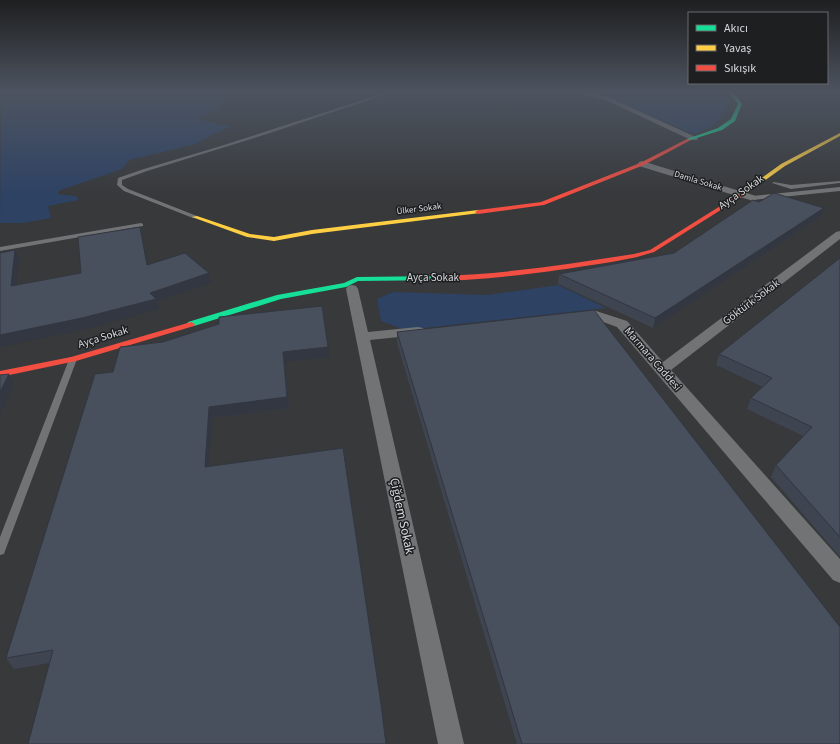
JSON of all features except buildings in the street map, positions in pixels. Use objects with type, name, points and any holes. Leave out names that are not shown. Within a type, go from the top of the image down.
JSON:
[{"type":"street","points":[[666,126],[694,138]]},
{"type":"street","name":"Ülker Sokak","points":[[195,217],[249,236],[274,239],[312,232],[542,204],[642,164],[694,138],[720,129],[725,126]]},
{"type":"street","name":"Ayça Sokak","points":[[0,374],[72,359],[280,297],[352,287],[357,279],[466,278],[522,273],[635,256],[652,252],[784,165],[840,134]]},
{"type":"street","points":[[796,168],[840,142]]},
{"type":"street","name":"Damla Sokak","points":[[642,164],[753,198]]},
{"type":"street","name":"Ayça Sokak","points":[[742,205],[785,176]]},
{"type":"street","name":"Göktürk Sokak","points":[[662,370],[840,234]]},
{"type":"street","name":"Çiğdem Sokak","points":[[352,287],[451,744]]},
{"type":"street","name":"Marmara Caddesi","points":[[561,317],[593,314],[622,324],[840,574]]},
{"type":"street","points":[[363,337],[434,330]]},
{"type":"lane","points":[[195,217],[126,190],[119,185],[120,179],[140,170],[178,161],[290,126]]},
{"type":"lane","points":[[774,183],[787,187],[805,187],[840,182]]},
{"type":"lane","points":[[753,198],[840,189]]},
{"type":"lane","points":[[0,249],[141,225]]},
{"type":"lane","points":[[0,551],[72,359]]},
{"type":"shaded area","points":[[1,126],[226,126],[231,127],[211,135],[196,144],[129,160],[122,169],[58,191],[58,194],[76,196],[79,200],[48,206],[51,218],[23,223],[0,223]]},
{"type":"shaded area","points":[[674,126],[713,126],[707,129],[693,134]]},
{"type":"shaded area","points":[[558,285],[606,308],[405,330],[381,321],[377,299],[393,292],[488,295]]},
{"type":"traffic: fast","points":[[689,140],[720,129],[725,126]]},
{"type":"traffic: fast","points":[[191,324],[280,297],[346,285],[357,279],[440,278]]},
{"type":"traffic: slow","points":[[741,195],[783,165],[840,134]]},
{"type":"traffic: slow","points":[[195,217],[249,236],[274,239],[312,232],[478,212]]},
{"type":"traffic: jam","points":[[478,212],[542,204],[642,164],[689,140]]},
{"type":"traffic: jam","points":[[440,278],[514,274],[635,256],[652,251],[741,195]]},
{"type":"traffic: jam","points":[[0,374],[73,359],[191,324]]}]
